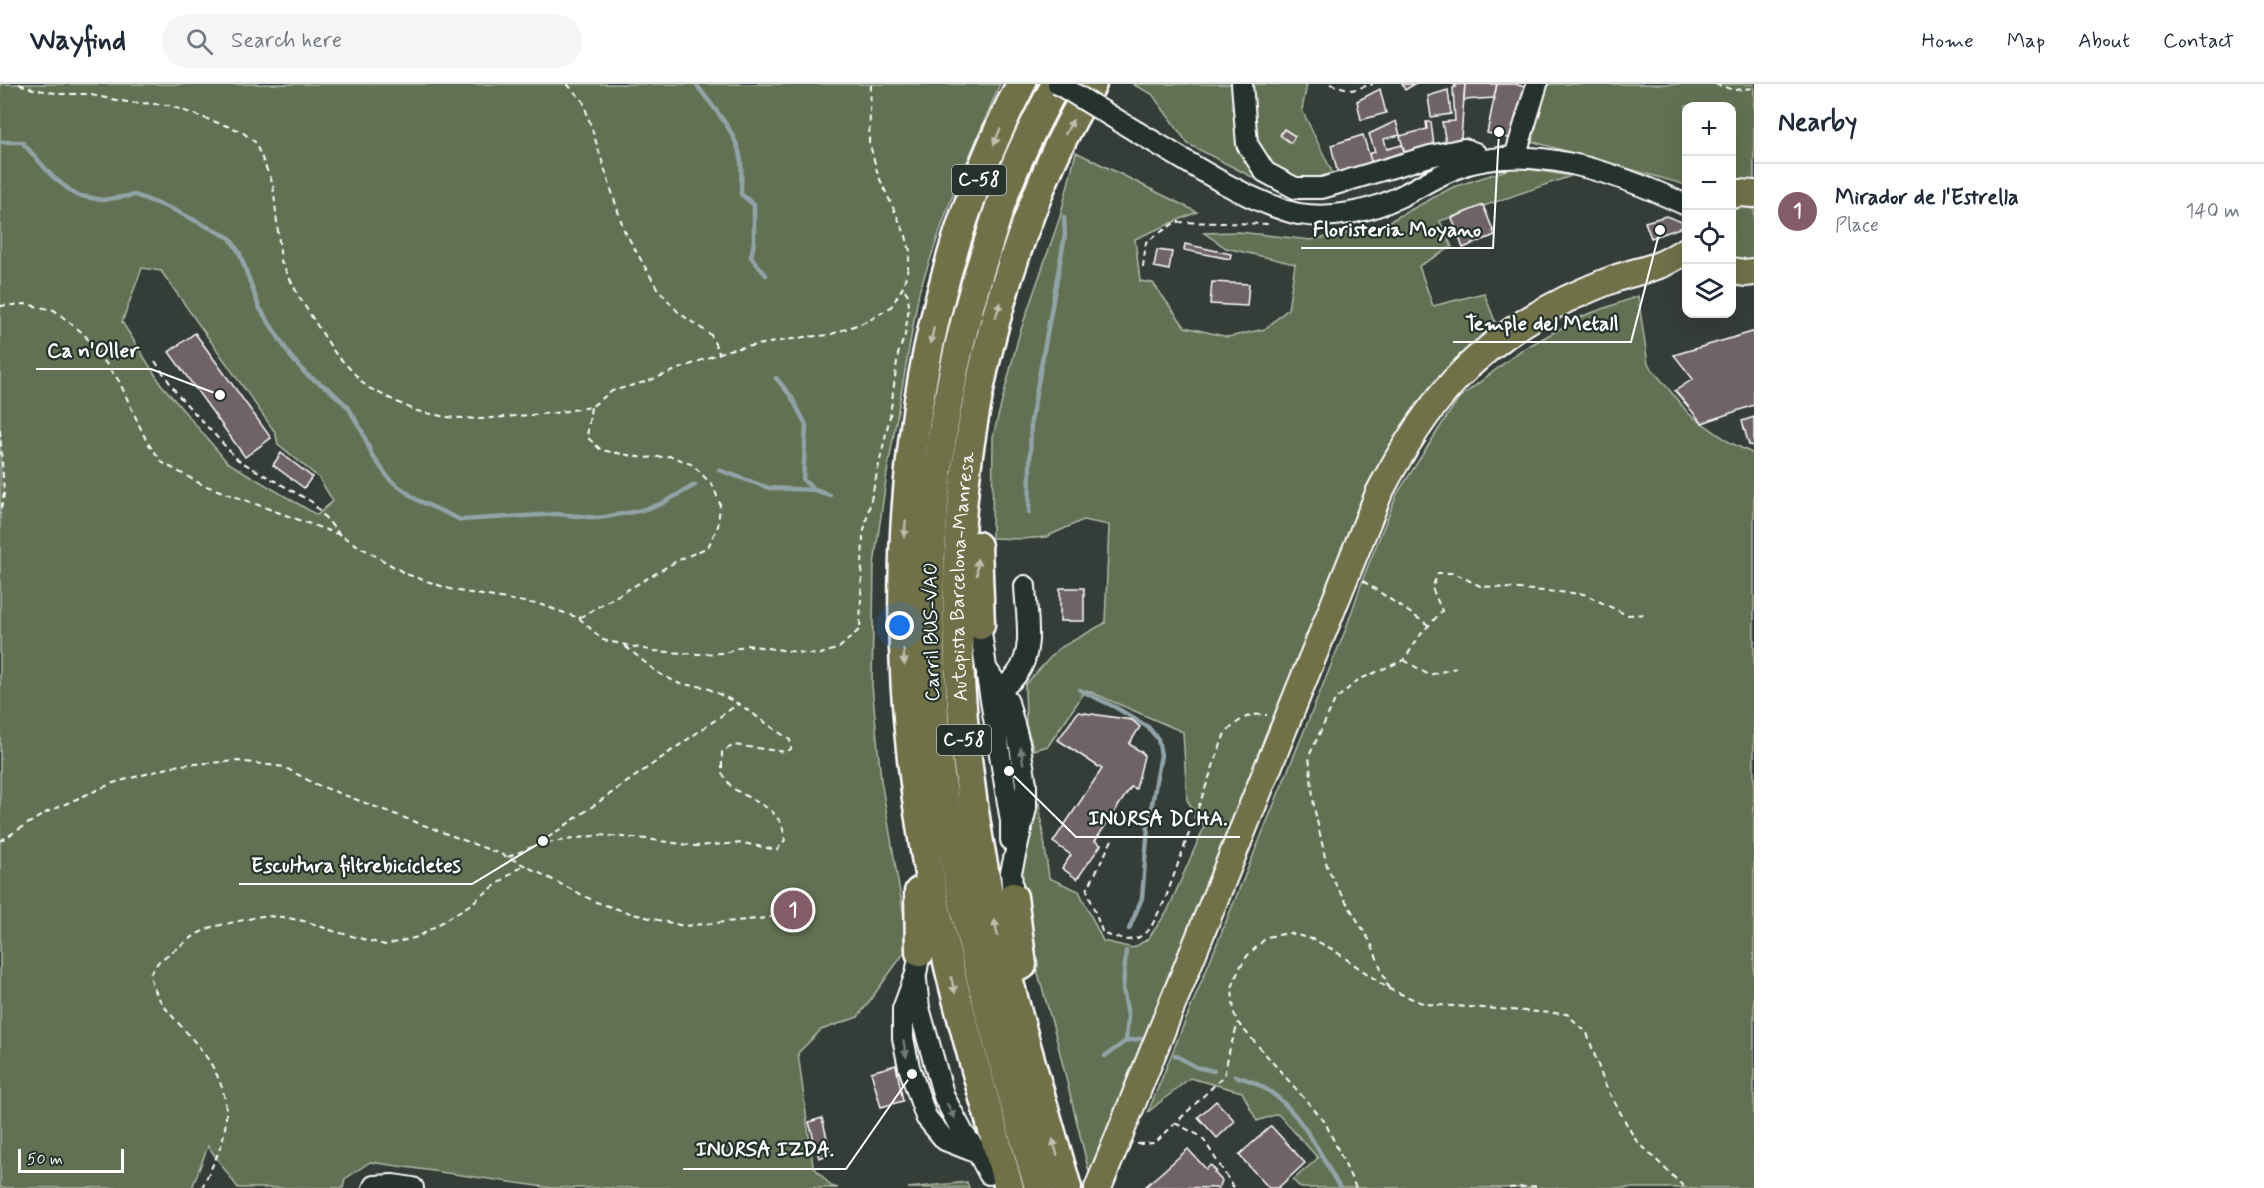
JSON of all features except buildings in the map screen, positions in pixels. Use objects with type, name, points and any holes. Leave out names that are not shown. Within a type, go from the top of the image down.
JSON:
[{"type":"highway","name":"C-58","points":[[992,1176],[924,846],[910,754],[903,647],[904,544],[919,401],[933,330],[951,261],[974,193],[1021,84]]},
{"type":"highway","name":"Carril BUS-VAO","points":[[1039,1188],[996,1041],[974,954],[953,849],[939,768],[928,625],[932,523],[947,399],[964,322],[1009,181],[1057,84]]},
{"type":"highway","name":"Autopista Barcelona-Manresa","points":[[1067,1188],[1043,1107],[998,935],[973,806],[962,723],[957,616],[958,544],[964,473],[983,367],[994,321],[1023,231],[1051,164],[1092,84]]},
{"type":"highway","points":[[980,625],[977,521],[981,476],[983,367]]},
{"type":"highway","points":[[918,963],[918,894],[924,846]]},
{"type":"highway","points":[[1012,884],[1023,972],[1032,1013],[1043,1107]]},
{"type":"main road","points":[[1736,194],[1754,194]]},
{"type":"main road","points":[[1098,1188],[1379,493],[1404,446],[1436,401],[1474,359],[1534,317],[1567,299],[1613,279],[1674,264]]},
{"type":"main road","points":[[1736,272],[1754,272]]},
{"type":"street","points":[[1057,84],[1232,187],[1257,200],[1297,214],[1316,216],[1343,214],[1372,208],[1456,168],[1482,161],[1515,157],[1572,164],[1682,195]]},
{"type":"street","points":[[1242,84],[1247,144],[1265,172],[1295,188],[1322,188],[1430,156],[1464,149],[1475,153],[1482,161]]},
{"type":"street","points":[[1515,157],[1537,84]]},
{"type":"street","points":[[1632,182],[1682,203]]},
{"type":"street","points":[[1000,690],[1016,676],[1026,658],[1025,586]]},
{"type":"street","points":[[980,625],[1011,821],[1012,884]]},
{"type":"street","points":[[986,668],[1008,702],[1020,747],[1026,784],[1026,808],[1012,884]]},
{"type":"street","points":[[918,963],[903,1009],[903,1038],[909,1067],[926,1117],[945,1140],[992,1176]]},
{"type":"street","points":[[373,1188],[374,1186],[393,1185],[413,1188]]},
{"type":"path","points":[[19,84],[61,94],[86,94],[127,102],[168,105],[241,131],[255,142],[273,184],[281,261],[299,297],[335,353],[367,387],[401,404],[417,411],[446,417],[480,419],[554,413],[591,407],[612,391],[648,381],[728,350],[829,334],[883,313],[897,298],[903,287],[910,251],[878,175],[869,142],[871,84]]},
{"type":"path","points":[[567,84],[583,101],[624,230],[657,288],[679,313],[711,335],[719,353]]},
{"type":"path","points":[[1330,84],[1352,90],[1373,84]]},
{"type":"path","points":[[1715,84],[1734,90],[1754,88]]},
{"type":"path","points":[[1143,267],[1146,242],[1176,222],[1276,224],[1297,214]]},
{"type":"path","points":[[0,306],[25,304],[54,310],[84,334],[120,381],[147,442],[163,464],[201,484],[340,535],[406,574],[453,590],[542,605],[579,618],[603,640],[625,646],[654,651],[698,654],[725,653],[746,645],[818,655],[839,648],[860,629],[863,535],[890,416],[898,354],[909,306],[908,295],[903,287]]},
{"type":"path","points":[[155,361],[178,395],[238,460],[312,502],[340,535]]},
{"type":"path","points":[[579,618],[677,561],[708,547],[718,526],[720,504],[713,486],[693,465],[671,456],[644,458],[601,450],[587,437],[591,407]]},
{"type":"path","points":[[0,430],[4,494],[0,514]]},
{"type":"path","points":[[1389,989],[1371,943],[1327,866],[1314,807],[1309,756],[1335,700],[1358,680],[1404,660],[1421,634],[1442,612],[1432,588],[1438,573],[1454,573],[1480,586],[1584,594],[1627,615],[1648,614]]},
{"type":"path","points":[[1359,578],[1429,625]]},
{"type":"path","points":[[539,844],[599,835],[695,846],[742,843],[777,850],[785,840],[782,824],[771,810],[732,788],[722,773],[722,752],[734,745],[786,752],[791,749],[790,740],[740,704],[705,687],[680,684],[658,673],[625,646]]},
{"type":"path","points":[[1404,660],[1429,675],[1456,668]]},
{"type":"path","points":[[508,857],[539,844],[740,704]]},
{"type":"path","points":[[1112,840],[1087,890],[1103,934],[1127,940],[1138,938],[1150,930],[1165,900],[1225,734],[1240,720],[1256,713],[1270,715],[1284,726]]},
{"type":"path","points":[[0,841],[47,812],[113,783],[179,765],[238,760],[284,767],[315,784],[508,857],[596,902],[684,926],[768,918],[794,910]]},
{"type":"path","points":[[202,1188],[221,1145],[227,1114],[223,1088],[213,1064],[161,1003],[152,986],[150,974],[159,961],[197,934],[212,927],[262,916],[308,922],[385,945],[418,937],[468,906],[524,864]]},
{"type":"path","points":[[1356,1188],[1325,1122],[1238,1023],[1234,1013],[1232,988],[1239,969],[1247,956],[1267,937],[1289,933],[1312,939],[1332,949],[1389,989],[1425,1004],[1567,1014],[1587,1033],[1605,1085],[1635,1139],[1685,1188]]},
{"type":"path","points":[[1117,1141],[1130,1144],[1155,1143],[1224,1076],[1238,1023]]},
{"type":"path","points":[[1175,1123],[1202,1137],[1234,1188]]},
{"type":"path","points":[[1509,1188],[1512,1186],[1541,1188]]},
{"type":"green space","points":[[0,84],[1000,84],[950,202],[919,292],[887,473],[874,565],[872,685],[881,780],[909,946],[858,1017],[821,1030],[798,1053],[813,1166],[831,1186],[838,1188],[552,1188],[370,1162],[345,1179],[343,1188],[238,1188],[208,1146],[192,1188],[0,1188]],"holes":[[[142,268],[161,271],[275,432],[278,444],[319,478],[333,501],[317,515],[227,462],[161,384],[122,322]]]},
{"type":"green space","points":[[1132,84],[1307,84],[1302,110],[1335,178],[1294,195],[1254,178],[1188,144],[1152,94]]},
{"type":"green space","points":[[1547,84],[1754,84],[1754,194],[1736,195],[1736,102],[1682,102],[1682,184],[1527,140]]},
{"type":"green space","points":[[1076,152],[1197,212],[1135,239],[1140,281],[1153,283],[1185,327],[1228,337],[1265,329],[1288,309],[1295,264],[1226,248],[1204,233],[1239,232],[1311,240],[1379,227],[1453,187],[1516,167],[1571,176],[1440,221],[1452,247],[1419,266],[1433,306],[1484,293],[1495,321],[1418,402],[1365,499],[1294,674],[1265,735],[1253,771],[1090,1176],[1055,1033],[1026,931],[1021,873],[1026,841],[1039,802],[1049,878],[1079,891],[1103,941],[1133,948],[1148,939],[1167,912],[1204,827],[1187,800],[1183,732],[1086,690],[1048,746],[1034,750],[1026,725],[1025,685],[1058,649],[1105,623],[1109,525],[1083,520],[1046,537],[992,538],[993,436],[1019,335],[1060,217]]},
{"type":"green space","points":[[1736,208],[1754,209],[1753,260],[1736,258]]},
{"type":"green space","points":[[1638,296],[1648,364],[1689,414],[1731,443],[1754,454],[1754,1188],[1301,1188],[1293,1180],[1318,1158],[1278,1114],[1257,1121],[1242,1092],[1190,1078],[1148,1112],[1345,631],[1365,573],[1397,494],[1458,399],[1520,351],[1583,316]]},
{"type":"green space","points":[[967,1182],[969,1188],[908,1188]]},
{"type":"waterway","points":[[696,84],[723,120],[739,150],[741,194],[754,205],[754,242],[751,257],[766,275]]},
{"type":"waterway","points":[[0,142],[22,142],[53,177],[76,195],[102,200],[135,195],[172,209],[230,238],[240,254],[259,307],[291,357],[307,375],[329,389],[348,407],[372,455],[390,480],[417,500],[461,520],[557,514],[599,518],[661,504],[695,485]]},
{"type":"waterway","points":[[1029,512],[1031,421],[1065,235],[1064,217]]},
{"type":"waterway","points":[[776,378],[791,396],[806,425],[803,480],[815,490]]},
{"type":"waterway","points":[[719,470],[769,488],[815,490],[830,495]]},
{"type":"waterway","points":[[1080,690],[1148,727],[1158,739],[1161,755],[1148,826],[1142,898],[1129,929]]},
{"type":"waterway","points":[[1126,951],[1123,988],[1128,1016],[1126,1041]]},
{"type":"waterway","points":[[1105,1056],[1126,1041],[1145,1038]]},
{"type":"waterway","points":[[1175,1055],[1196,1067],[1214,1071]]},
{"type":"waterway","points":[[1235,1076],[1254,1083],[1286,1105],[1310,1136],[1340,1188]]},
{"type":"place","name":"Floristeria Moyano","points":[[1499,132]]},
{"type":"place","name":"Temple del Metall","points":[[1660,230]]},
{"type":"place","name":"Ca n'Oller","points":[[220,395]]},
{"type":"place","name":"INURSA DCHA.","points":[[1009,771]]},
{"type":"place","name":"Escultura filtrebicicletes","points":[[543,841]]},
{"type":"place","name":"Mirador de l'Estrella","points":[[793,910]]},
{"type":"place","name":"INURSA IZDA.","points":[[912,1074]]}]
